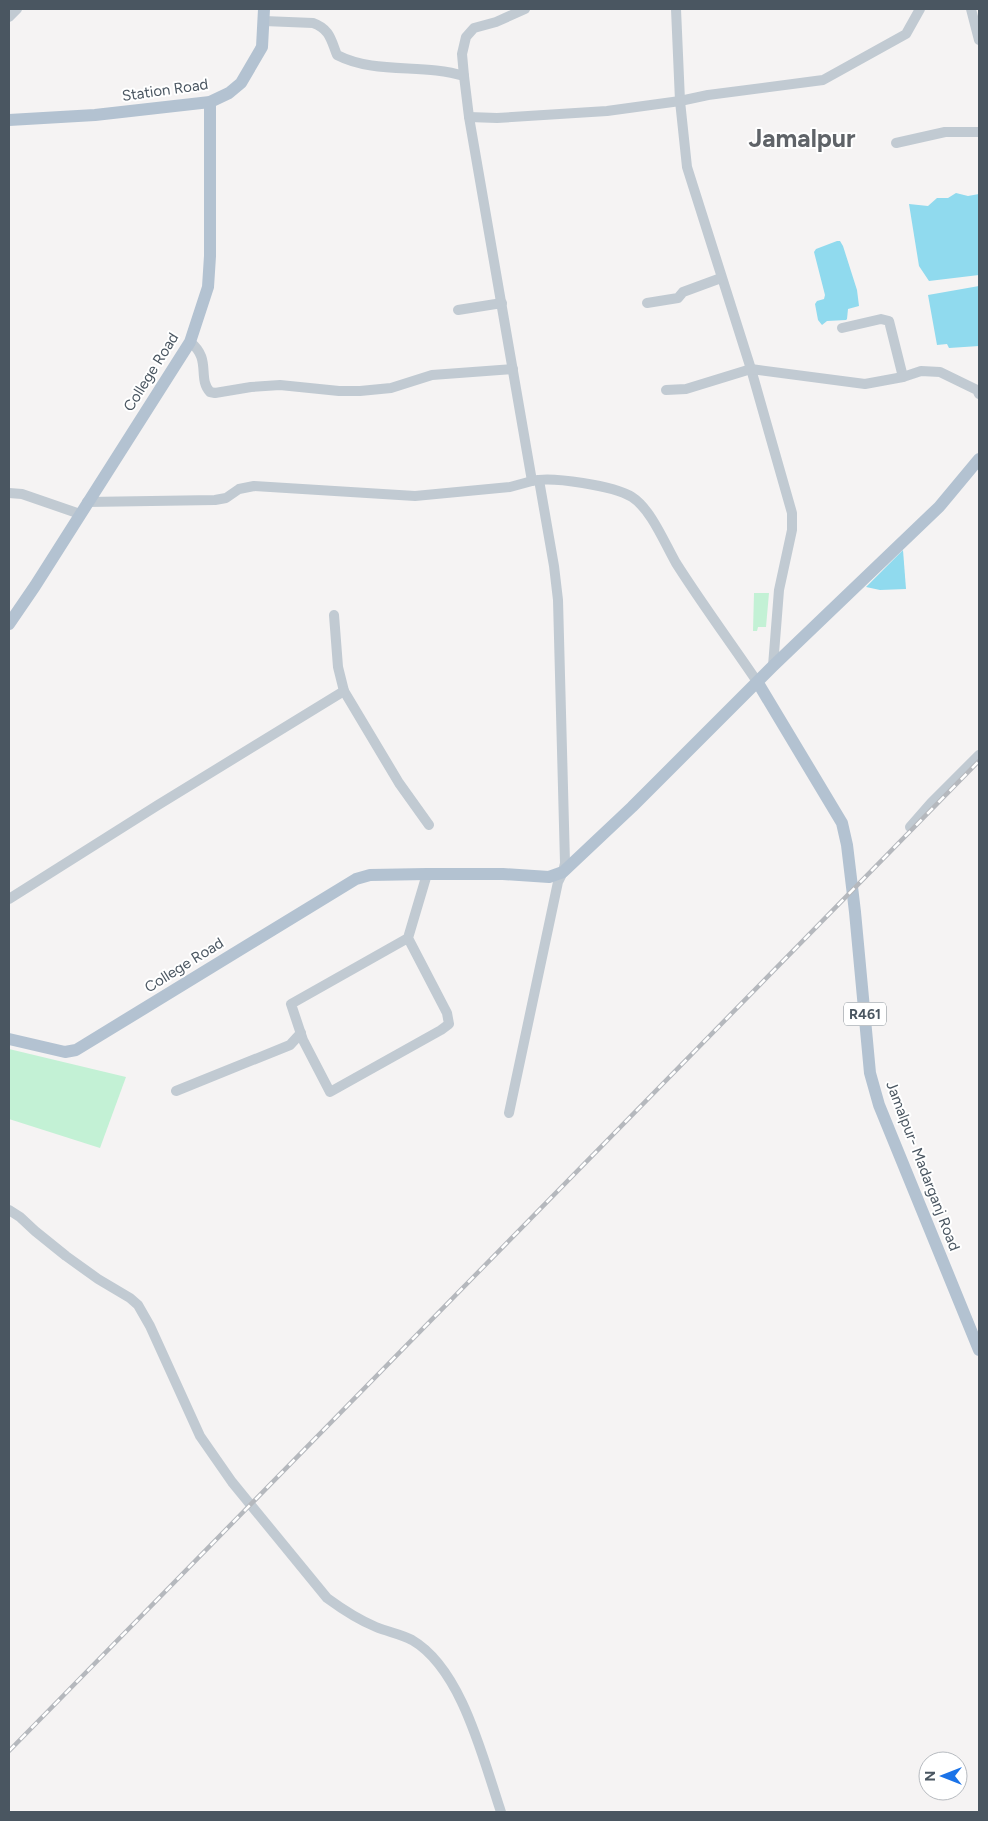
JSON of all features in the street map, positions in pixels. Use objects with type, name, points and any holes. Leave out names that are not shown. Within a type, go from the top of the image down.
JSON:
[{"type":"main road","name":"Station Road","points":[[9,120],[95,115],[210,102],[229,93],[241,83],[262,47],[264,15]]},
{"type":"main road","name":"College Road","points":[[9,624],[190,342],[208,287],[210,256],[210,102]]},
{"type":"main road","points":[[427,874],[503,874],[549,877],[564,872],[758,683],[773,666],[939,507],[979,459]]},
{"type":"main road","name":"Jamalpur- Madarganj Road","points":[[758,683],[842,824],[847,845],[855,912],[870,1073],[879,1105],[979,1350]]},
{"type":"main road","name":"College Road","points":[[9,1039],[65,1052],[76,1050],[356,879],[370,875],[427,874]]},
{"type":"street","points":[[9,17],[17,9]]},
{"type":"street","points":[[509,1113],[558,882],[564,872],[565,864],[558,600],[554,566],[513,369],[469,117],[462,54],[466,37],[474,28],[496,22],[524,9]]},
{"type":"street","points":[[676,9],[680,101],[687,167],[751,369],[792,513],[792,530],[780,590],[773,666]]},
{"type":"street","points":[[469,117],[497,118],[608,111],[680,101],[708,95],[823,80],[906,34],[920,9]]},
{"type":"street","points":[[971,9],[979,40]]},
{"type":"street","points":[[264,15],[314,23],[321,26],[328,32],[337,55],[348,61],[393,68],[447,71],[464,76]]},
{"type":"street","points":[[896,143],[945,132],[979,132]]},
{"type":"street","points":[[647,303],[678,298],[682,292],[722,278]]},
{"type":"street","points":[[458,310],[502,303]]},
{"type":"street","points":[[842,328],[882,320],[889,321],[904,377]]},
{"type":"street","points":[[190,342],[200,350],[206,385],[210,392],[215,393],[251,387],[280,385],[339,391],[360,391],[391,388],[432,375],[513,369]]},
{"type":"street","points":[[666,390],[686,389],[751,369],[865,384],[904,377],[920,371],[940,372],[977,390],[979,394]]},
{"type":"street","points":[[87,502],[215,500],[226,498],[239,489],[254,486],[415,496],[510,487],[535,481],[577,483],[604,488],[633,497],[645,509],[677,564],[758,683]]},
{"type":"street","points":[[9,493],[22,494],[80,514]]},
{"type":"street","points":[[334,615],[338,666],[344,691],[391,771],[429,825]]},
{"type":"street","points":[[9,900],[158,805],[344,691]]},
{"type":"street","points":[[910,828],[931,803],[979,755]]},
{"type":"street","points":[[408,938],[447,1012],[449,1024],[330,1092],[301,1033],[291,1004],[408,938],[427,874]]},
{"type":"street","points":[[176,1091],[290,1045],[301,1033]]},
{"type":"street","points":[[290,1045],[308,1048]]},
{"type":"street","points":[[9,1210],[66,1256],[138,1305],[200,1436],[232,1482],[327,1598],[375,1626],[410,1639],[426,1649],[443,1670],[461,1699],[501,1812]]},
{"type":"green space","points":[[754,593],[769,593],[766,627],[758,627],[757,631],[753,631]]},
{"type":"green space","points":[[9,1049],[126,1077],[100,1148],[9,1119]]},
{"type":"water","points":[[956,193],[968,196],[979,194],[979,275],[929,281],[919,266],[909,204],[928,206],[937,198],[948,198]]},
{"type":"water","points":[[840,241],[843,246],[857,290],[859,306],[848,309],[846,320],[827,321],[822,325],[818,320],[815,304],[817,301],[824,299],[825,295],[814,252],[816,249]]},
{"type":"water","points":[[979,286],[979,346],[949,348],[947,344],[937,345],[928,295]]},
{"type":"water","points":[[903,550],[906,589],[880,590],[866,587]]},
{"type":"railway","points":[[9,1751],[979,761]]},
{"type":"district","name":"Jamalpur","points":[[802,138]]}]
